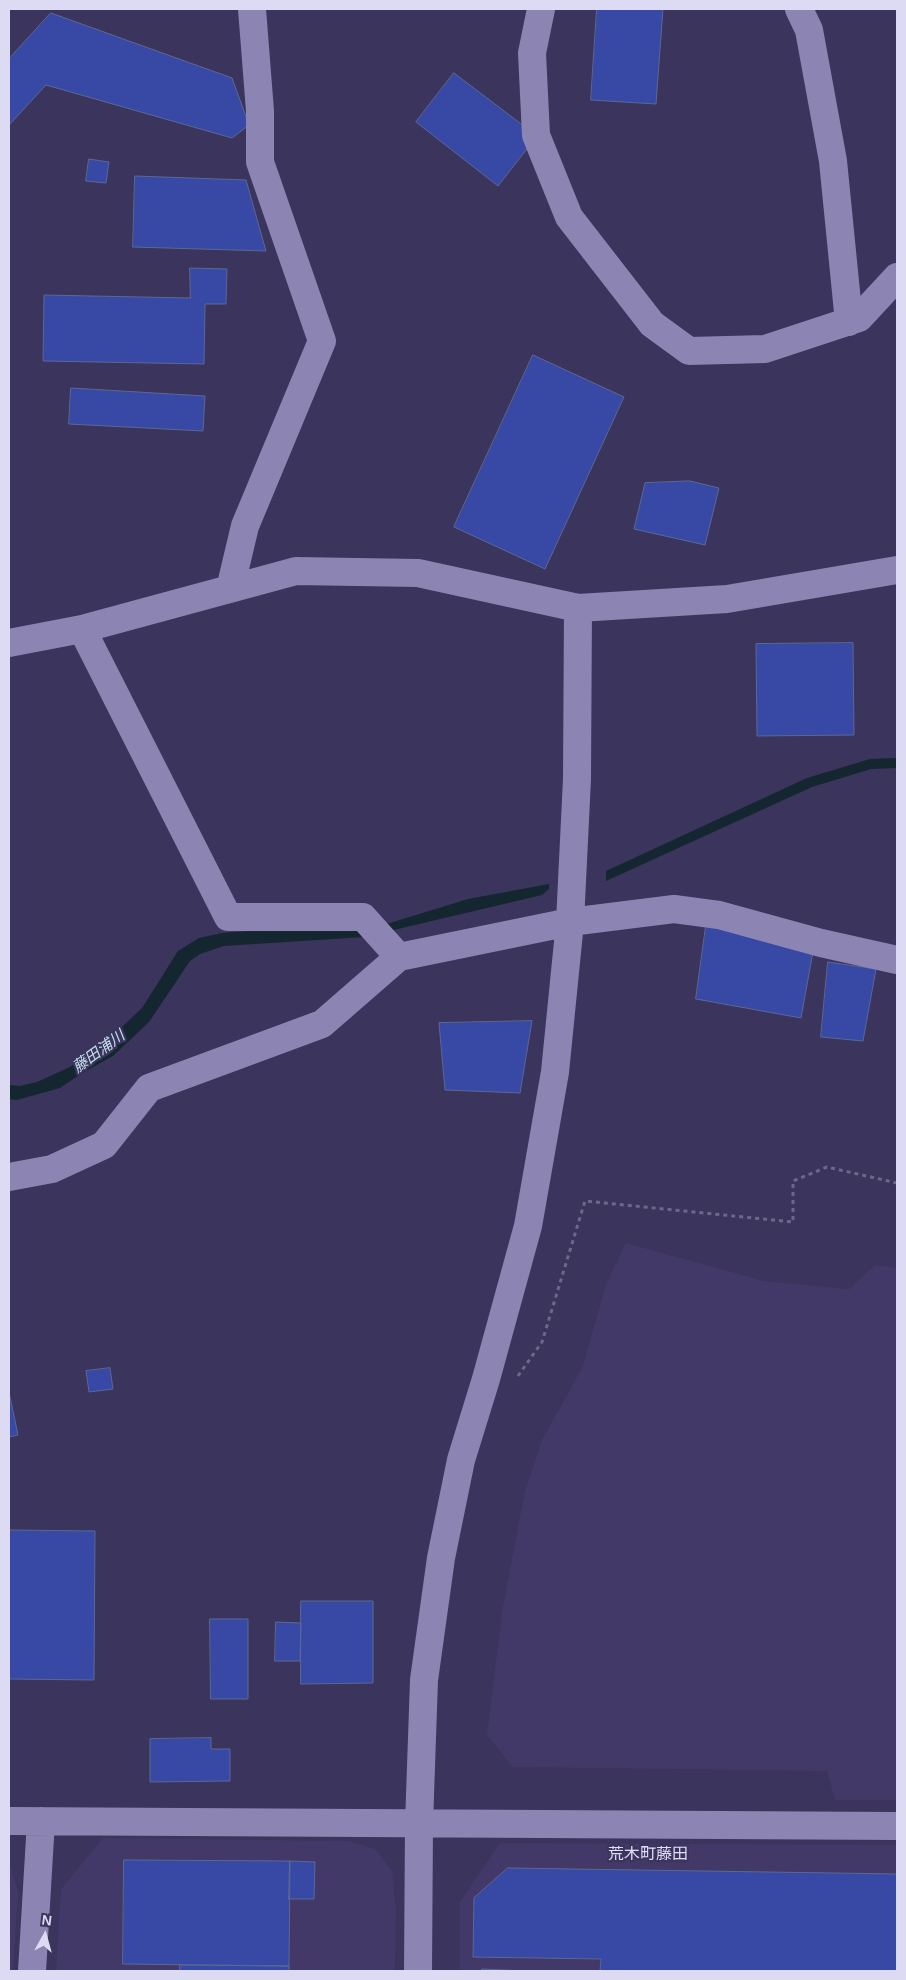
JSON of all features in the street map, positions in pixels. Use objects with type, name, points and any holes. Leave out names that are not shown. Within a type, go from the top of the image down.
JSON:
[{"type":"street","points":[[230,589],[245,526],[322,341],[260,162],[260,111],[252,9]]},
{"type":"street","points":[[541,9],[532,53],[536,135],[569,217],[652,324],[689,351],[765,349],[859,318],[897,277]]},
{"type":"street","points":[[799,9],[809,30],[833,161],[849,322]]},
{"type":"street","points":[[9,643],[82,629],[296,571],[418,574],[578,608],[727,599],[897,570]]},
{"type":"street","points":[[418,1971],[418,1824],[424,1680],[440,1558],[461,1460],[486,1379],[528,1226],[556,1072],[570,922],[577,779],[578,608]]},
{"type":"street","points":[[82,629],[228,917],[363,917],[392,949]]},
{"type":"street","points":[[9,1177],[52,1169],[104,1145],[149,1088],[322,1024],[392,949],[570,922],[674,909],[718,915],[897,960]]},
{"type":"street","points":[[9,1821],[897,1826]]},
{"type":"street","points":[[32,1971],[41,1821]]},
{"type":"path","points":[[515,1381],[542,1342],[584,1201],[793,1222],[793,1181],[827,1167],[897,1183]]},
{"type":"shaded area","points":[[626,1243],[764,1281],[849,1289],[875,1265],[897,1268],[897,1800],[835,1800],[827,1771],[513,1767],[487,1735],[503,1606],[525,1491],[542,1440],[583,1366],[606,1284]]},
{"type":"shaded area","points":[[103,1838],[349,1841],[375,1849],[392,1871],[396,1908],[395,1971],[56,1971],[61,1889]]},
{"type":"shaded area","points":[[500,1843],[897,1845],[897,1971],[460,1971],[460,1902]]},
{"type":"shaded area","points":[[9,1861],[18,1892],[13,1971],[9,1971]]},
{"type":"water","points":[[897,758],[897,768],[871,769],[812,787],[606,881],[606,871],[807,778],[870,759]]},
{"type":"water","name":"藤田浦川","points":[[549,884],[549,889],[542,895],[364,937],[224,946],[200,954],[190,961],[149,1022],[113,1056],[60,1088],[17,1100],[9,1099],[9,1085],[20,1086],[37,1082],[70,1067],[107,1041],[142,1008],[178,951],[199,938],[222,933],[276,929],[361,927],[390,923],[468,899]]},
{"type":"building","points":[[597,9],[663,9],[656,104],[591,100]]},
{"type":"building","points":[[51,13],[232,78],[249,125],[232,138],[46,85],[9,125],[9,59]]},
{"type":"building","points":[[454,73],[537,136],[498,186],[416,122]]},
{"type":"building","points":[[89,159],[109,162],[106,183],[86,181]]},
{"type":"building","points":[[135,176],[246,180],[266,251],[133,247]]},
{"type":"building","points":[[190,268],[227,269],[226,304],[205,304],[204,364],[43,361],[44,295],[190,298]]},
{"type":"building","points":[[533,355],[624,397],[545,569],[454,527]]},
{"type":"building","points":[[71,388],[205,396],[203,431],[69,424]]},
{"type":"building","points":[[690,481],[719,488],[705,545],[634,529],[645,483]]},
{"type":"building","points":[[853,643],[854,735],[757,736],[756,644]]},
{"type":"building","points":[[706,926],[814,946],[801,1018],[696,999]]},
{"type":"building","points":[[828,962],[876,969],[863,1041],[821,1037]]},
{"type":"building","points":[[532,1021],[520,1093],[445,1090],[439,1023]]},
{"type":"building","points":[[110,1368],[113,1389],[89,1392],[86,1371]]},
{"type":"building","points":[[9,1392],[18,1435],[9,1437]]},
{"type":"building","points":[[9,1530],[95,1531],[94,1680],[9,1679]]},
{"type":"building","points":[[301,1601],[373,1601],[373,1683],[301,1684]]},
{"type":"building","points":[[210,1619],[248,1619],[248,1699],[211,1699]]},
{"type":"building","points":[[276,1622],[301,1623],[300,1661],[275,1661]]},
{"type":"building","points":[[211,1738],[211,1749],[230,1749],[230,1781],[150,1782],[150,1739]]},
{"type":"building","points":[[124,1860],[290,1861],[289,1966],[123,1964]]},
{"type":"building","points":[[290,1861],[315,1862],[314,1899],[289,1899]]},
{"type":"building","points":[[508,1868],[897,1874],[897,1971],[600,1971],[601,1959],[473,1957],[474,1898]]},
{"type":"building","points":[[180,1965],[289,1966],[289,1971],[180,1971]]},
{"type":"building","points":[[482,1969],[524,1971],[482,1971]]},
{"type":"district","name":"荒木町藤田","points":[[648,1855]]}]
